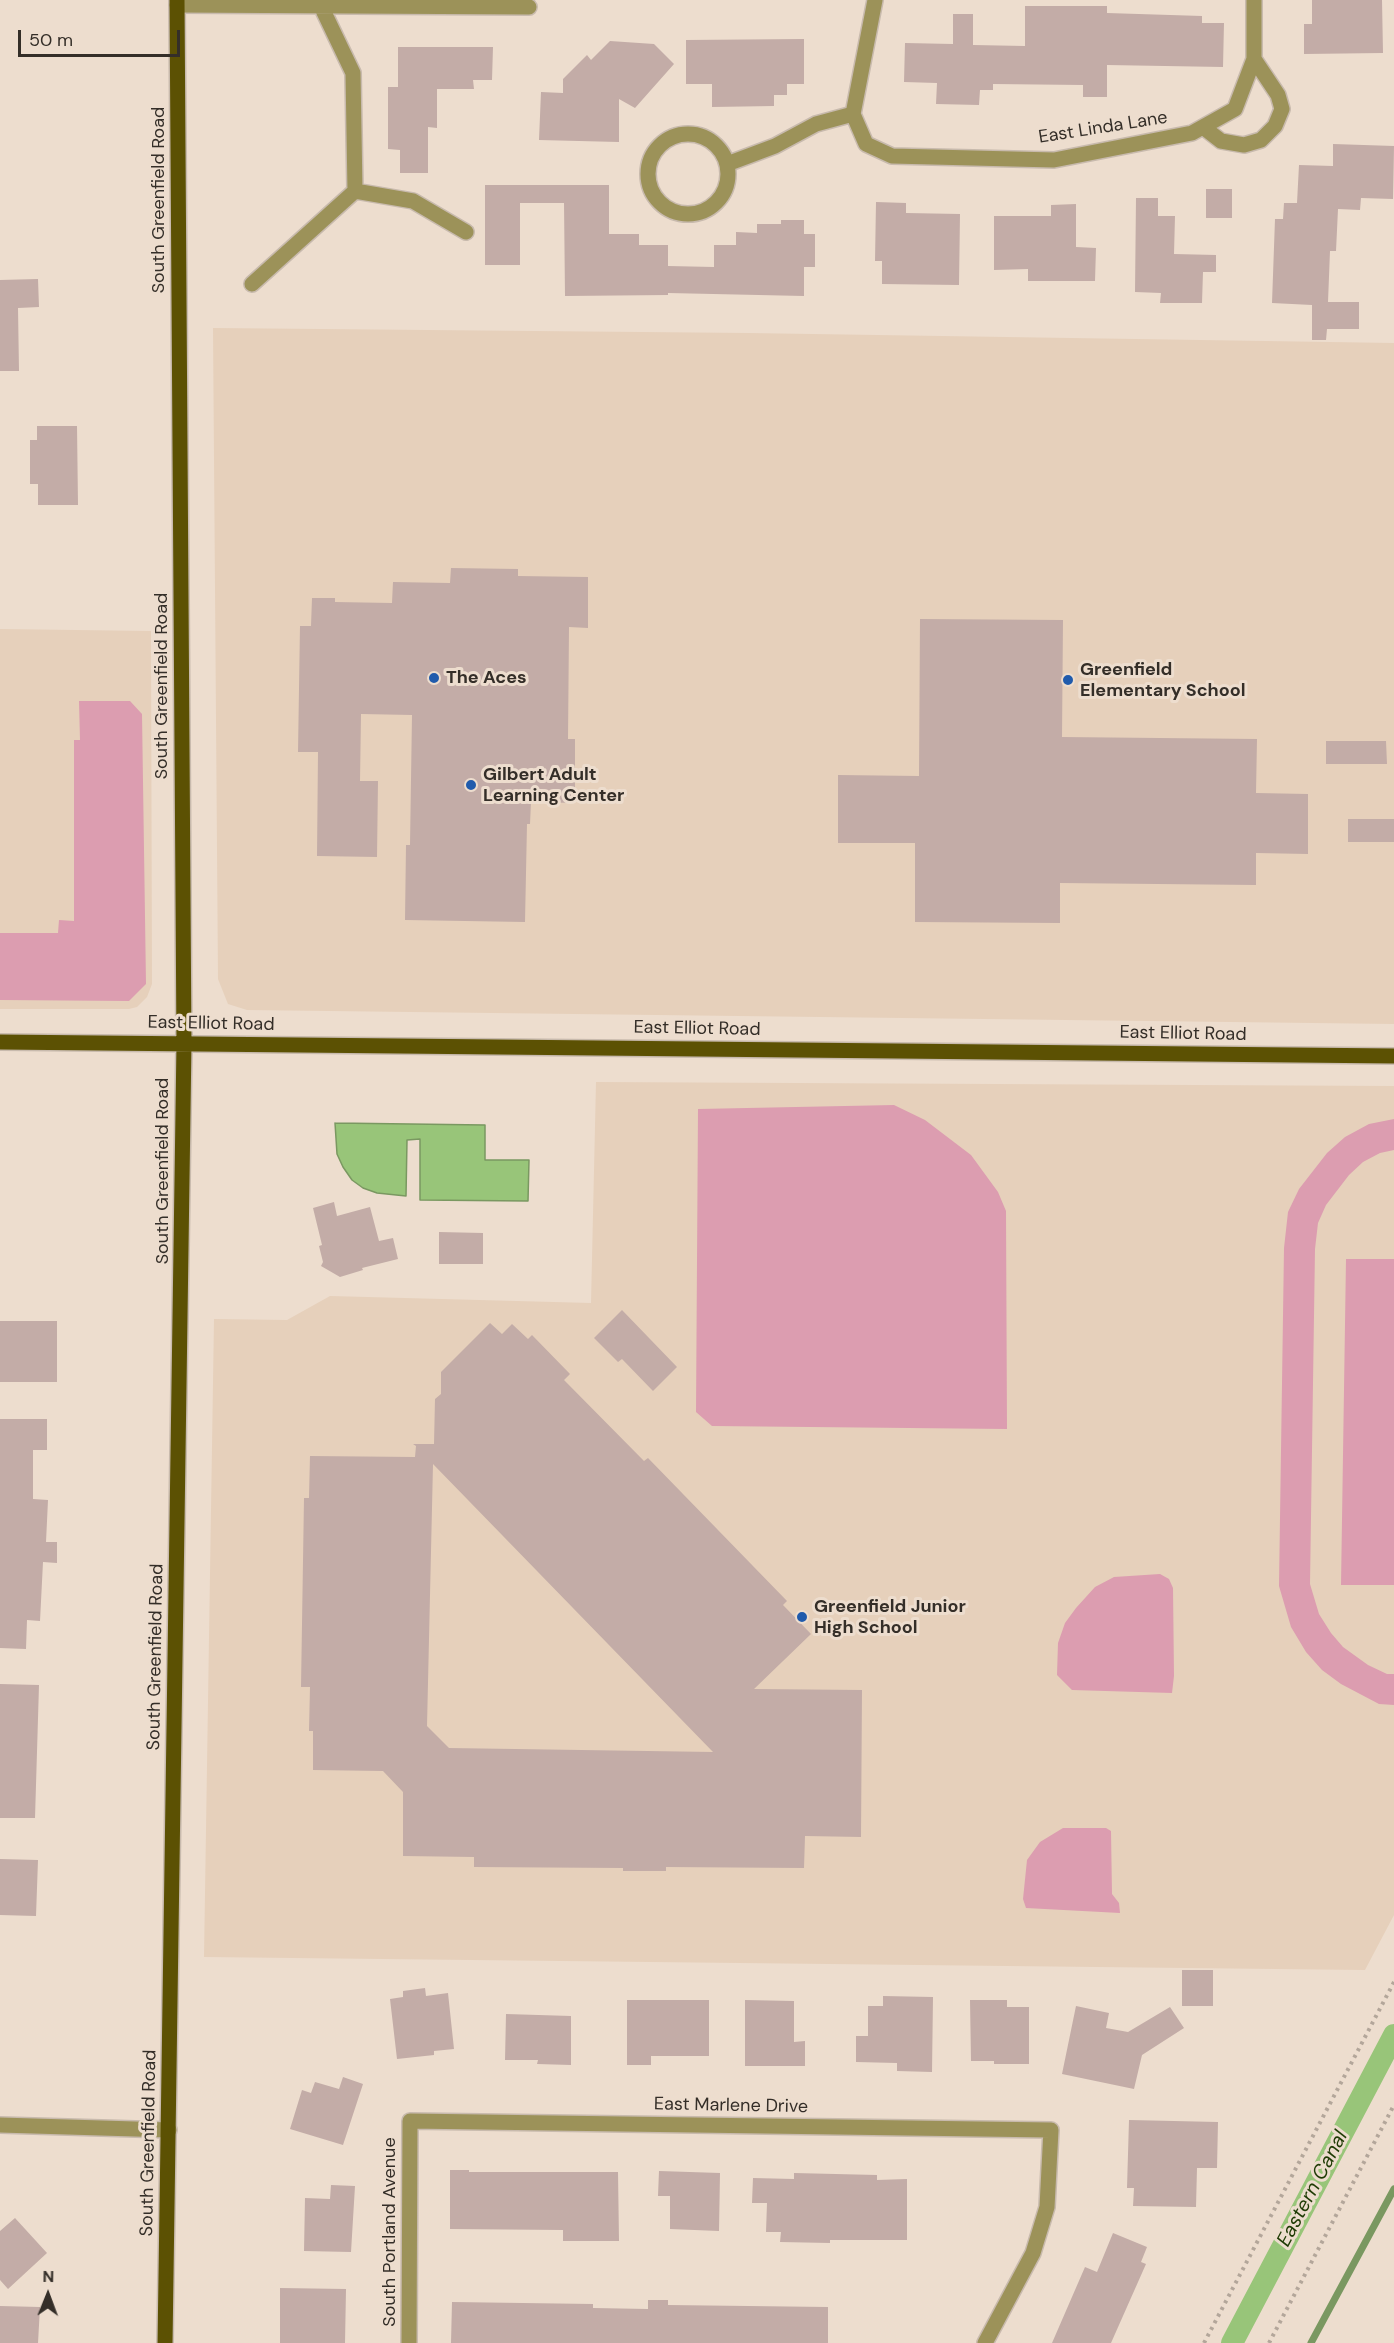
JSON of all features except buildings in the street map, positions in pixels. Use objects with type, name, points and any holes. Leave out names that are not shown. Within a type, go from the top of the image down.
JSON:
[{"type":"main road","name":"South Greenfield Road","points":[[165,2343],[184,1043],[177,3]]},
{"type":"main road","name":"East Elliot Road","points":[[0,1042],[1394,1056]]},
{"type":"street","points":[[727,164],[775,146],[816,124],[853,114],[875,0]]},
{"type":"street","points":[[1203,127],[1221,141],[1244,145],[1261,140],[1275,126],[1282,109],[1278,95],[1254,59],[1254,0]]},
{"type":"street","points":[[177,3],[529,7]]},
{"type":"street","points":[[252,284],[355,191],[353,74],[321,6]]},
{"type":"street","name":"East Linda Lane","points":[[853,114],[866,144],[892,156],[1054,160],[1192,133],[1235,109],[1254,59]]},
{"type":"street","points":[[687,134],[701,136],[722,152],[727,164],[728,176],[719,200],[698,213],[673,212],[662,205],[653,194],[648,182],[648,168],[653,155],[662,144],[673,137],[687,134]]},
{"type":"street","points":[[355,191],[413,201],[466,232]]},
{"type":"street","name":"East Marlene Drive","points":[[410,2121],[1051,2130],[1047,2207],[1033,2253],[985,2343]]},
{"type":"street","name":"South Portland Avenue","points":[[409,2343],[410,2121]]},
{"type":"street","points":[[0,2125],[169,2130]]},
{"type":"path","points":[[1204,2343],[1394,1982]]},
{"type":"path","points":[[1269,2343],[1394,2105]]},
{"type":"shaded area","points":[[213,328],[1394,343],[1394,1024],[247,1010],[228,1004],[218,979]]},
{"type":"shaded area","points":[[0,629],[151,631],[152,984],[147,997],[137,1007],[129,1009],[0,1009]]},
{"type":"shaded area","points":[[79,701],[130,701],[142,714],[146,984],[129,1001],[0,1000],[0,933],[58,933],[59,920],[74,921],[74,740],[80,740]]},
{"type":"shaded area","name":"Greenfield Junior High School","points":[[596,1082],[1394,1086],[1394,1915],[1365,1970],[204,1957],[214,1319],[287,1320],[330,1296],[591,1303]]},
{"type":"shaded area","points":[[894,1105],[925,1120],[971,1155],[998,1192],[1006,1211],[1007,1429],[712,1426],[696,1412],[698,1109]]},
{"type":"shaded area","points":[[1394,1119],[1394,1150],[1380,1153],[1363,1162],[1349,1175],[1326,1205],[1318,1223],[1315,1249],[1310,1584],[1319,1614],[1343,1647],[1368,1665],[1387,1674],[1394,1674],[1394,1705],[1379,1704],[1341,1684],[1322,1670],[1306,1652],[1291,1627],[1279,1586],[1284,1248],[1288,1212],[1299,1189],[1327,1153],[1345,1137],[1369,1124]]},
{"type":"shaded area","points":[[335,1123],[485,1125],[485,1160],[529,1160],[528,1201],[420,1200],[420,1139],[407,1140],[406,1196],[377,1193],[363,1188],[352,1180],[337,1154]]},
{"type":"shaded area","points":[[1346,1259],[1394,1259],[1394,1585],[1341,1585]]},
{"type":"shaded area","points":[[1160,1574],[1169,1579],[1173,1588],[1174,1676],[1172,1693],[1072,1690],[1057,1675],[1058,1643],[1065,1623],[1076,1608],[1095,1587],[1114,1577]]},
{"type":"shaded area","points":[[1063,1828],[1106,1828],[1111,1831],[1112,1894],[1119,1903],[1120,1913],[1026,1908],[1023,1899],[1027,1860],[1040,1842]]},
{"type":"waterway","name":"Eastern Canal","points":[[1232,2343],[1394,2035]]},
{"type":"waterway","points":[[1311,2343],[1394,2189]]},
{"type":"place","name":"The Aces","points":[[434,678]]},
{"type":"place","name":"Greenfield Elementary School","points":[[1068,680]]},
{"type":"place","name":"Gilbert Adult Learning Center","points":[[471,785]]},
{"type":"place","name":"Greenfield Junior High School","points":[[802,1617]]}]
